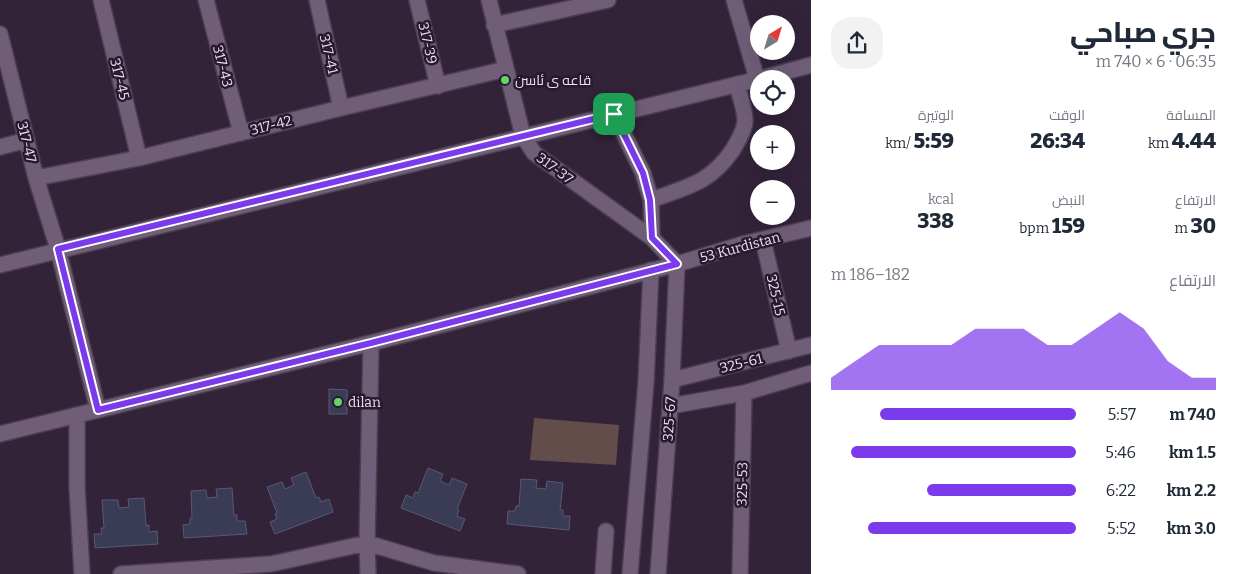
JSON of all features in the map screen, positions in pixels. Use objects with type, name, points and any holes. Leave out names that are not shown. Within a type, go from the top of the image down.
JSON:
[{"type":"street","name":"317-45","points":[[100,0],[139,158]]},
{"type":"street","name":"317-43","points":[[206,0],[241,133]]},
{"type":"street","name":"317-41","points":[[317,0],[341,108]]},
{"type":"street","name":"317-39","points":[[417,0],[438,86]]},
{"type":"street","name":"317-37","points":[[489,0],[523,136],[534,153],[652,238],[677,264]]},
{"type":"street","points":[[494,25],[608,0]]},
{"type":"street","points":[[734,0],[755,70]]},
{"type":"street","name":"317-47","points":[[0,34],[36,178],[58,249],[98,410]]},
{"type":"street","points":[[795,70],[811,66]]},
{"type":"street","name":"317-42","points":[[36,178],[139,158],[506,69]]},
{"type":"street","points":[[0,265],[58,249],[750,81]]},
{"type":"street","points":[[650,200],[709,177],[724,162],[739,140],[745,122],[737,84]]},
{"type":"street","points":[[614,114],[643,173],[650,200],[652,238]]},
{"type":"street","points":[[0,147],[27,140]]},
{"type":"street","name":"53 Kurdistan","points":[[0,434],[371,343],[677,264],[743,244],[811,228]]},
{"type":"street","name":"325-15","points":[[764,240],[789,350]]},
{"type":"street","name":"325-67","points":[[658,574],[672,380],[677,264]]},
{"type":"street","name":"325-67","points":[[630,574],[646,382],[651,270]]},
{"type":"street","points":[[368,574],[371,343]]},
{"type":"street","name":"325-61","points":[[672,380],[811,345]]},
{"type":"street","points":[[670,406],[744,393],[811,373]]},
{"type":"street","name":"325-53","points":[[740,574],[744,393]]},
{"type":"street","points":[[77,415],[77,487],[82,574]]},
{"type":"street","points":[[603,574],[606,530]]},
{"type":"street","points":[[122,574],[271,564],[367,543],[434,563],[518,574]]},
{"type":"shaded area","points":[[534,418],[619,425],[616,465],[530,460]]},
{"type":"building","name":"dilan","points":[[329,389],[347,390],[347,414],[329,414]]},
{"type":"building","points":[[428,468],[443,474],[440,481],[449,485],[452,478],[467,484],[457,509],[459,510],[457,516],[465,519],[460,531],[401,508],[406,495],[413,498],[415,492],[418,493]]},
{"type":"building","points":[[306,472],[316,498],[319,497],[321,502],[329,499],[333,512],[275,534],[270,522],[277,519],[275,514],[277,513],[267,487],[282,482],[285,489],[294,485],[291,478]]},
{"type":"building","points":[[521,479],[537,480],[536,488],[546,489],[547,481],[563,483],[560,510],[563,510],[563,516],[570,516],[569,530],[507,524],[508,511],[515,511],[516,506],[519,506]]},
{"type":"building","points":[[232,488],[234,515],[237,515],[237,521],[245,521],[247,534],[184,538],[183,525],[190,524],[190,518],[192,518],[191,491],[206,490],[207,498],[217,497],[216,489]]},
{"type":"building","points":[[144,498],[146,526],[149,525],[149,532],[157,531],[158,544],[95,548],[94,534],[102,534],[101,528],[104,528],[102,500],[118,500],[119,508],[129,507],[128,499]]},
{"type":"place","name":"قاعه ى ئاسن","points":[[505,80]]},
{"type":"place","name":"dilan","points":[[338,402]]},
{"type":"route","points":[[614,114],[643,173],[650,200],[652,238],[677,264],[371,343],[98,410],[58,249],[614,114]]}]
